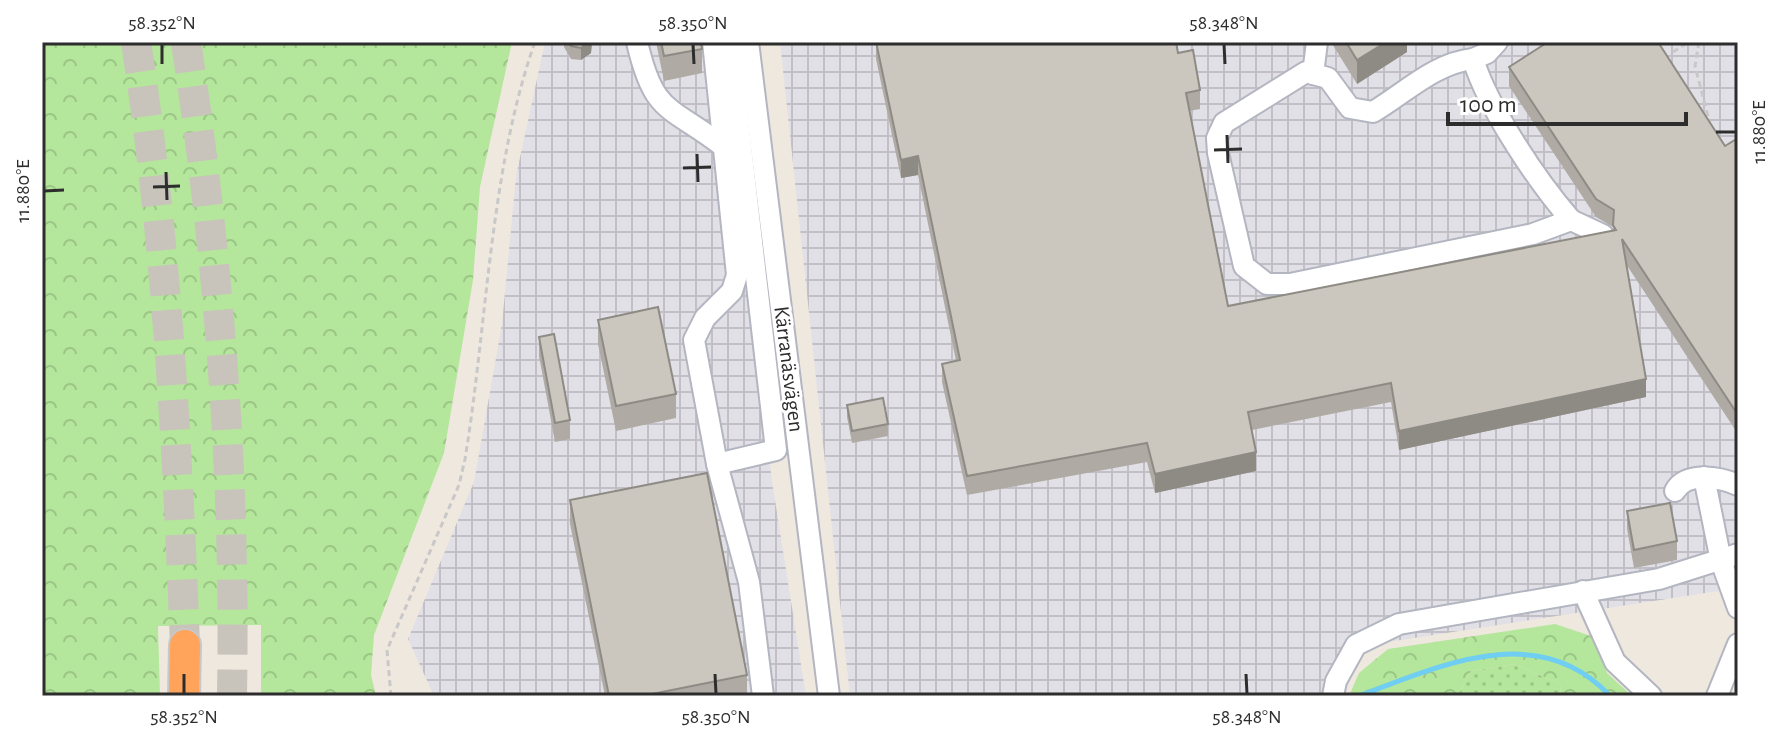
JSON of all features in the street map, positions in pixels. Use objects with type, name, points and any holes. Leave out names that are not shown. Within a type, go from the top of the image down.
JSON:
[{"type":"highway","points":[[184,696],[185,645]]},
{"type":"street","points":[[637,42],[647,83],[657,100],[724,147]]},
{"type":"street","points":[[713,42],[737,275],[732,291],[705,318],[694,340],[717,464],[749,582],[763,696]]},
{"type":"street","points":[[717,464],[776,450],[729,42]]},
{"type":"street","name":"Kärranäsvägen","points":[[748,42],[829,696]]},
{"type":"street","points":[[760,42],[799,377],[793,400]]},
{"type":"street","points":[[1313,74],[1317,42]]},
{"type":"street","points":[[1497,42],[1487,53],[1473,59],[1453,61],[1438,69],[1373,112],[1350,108],[1328,78],[1306,72],[1290,79],[1224,123],[1217,138],[1244,266],[1256,279],[1267,284],[1290,284],[1533,234],[1571,220]]},
{"type":"street","points":[[1473,59],[1480,81],[1551,197],[1571,220],[1603,235]]},
{"type":"street","points":[[1704,477],[1730,558],[1738,608]]},
{"type":"street","points":[[1675,491],[1682,483],[1704,477],[1718,477],[1738,485]]},
{"type":"street","points":[[1335,688],[1356,645],[1399,624],[1659,579],[1730,558]]},
{"type":"street","points":[[1583,591],[1615,662],[1651,696]]},
{"type":"street","points":[[1717,696],[1738,644]]},
{"type":"path","points":[[391,696],[387,650],[459,485],[465,459],[506,159],[516,101],[535,42]]},
{"type":"path","points":[[1673,52],[1688,42]]},
{"type":"path","points":[[1699,42],[1695,66],[1711,130]]},
{"type":"shaded area","points":[[545,42],[720,42],[772,481],[806,696],[434,696],[408,639],[474,482],[502,324],[516,176]]},
{"type":"shaded area","points":[[780,42],[1738,42],[1738,588],[1362,646],[1344,696],[850,696]]},
{"type":"green space","points":[[42,42],[512,42],[480,187],[473,280],[444,453],[374,635],[371,675],[376,696],[261,696],[261,625],[158,626],[160,696],[42,696]]},
{"type":"green space","points":[[1555,624],[1594,637],[1607,673],[1632,696],[1561,696],[1560,684],[1514,664],[1471,671],[1457,696],[1349,696],[1359,673],[1388,649]]},
{"type":"green space","points":[[1514,664],[1560,684],[1561,696],[1457,696],[1471,671]]},
{"type":"building","points":[[569,42],[588,42],[581,48],[571,46]]},
{"type":"building","points":[[661,42],[701,42],[702,49],[664,56]]},
{"type":"building","points":[[876,42],[1176,42],[1178,53],[1193,50],[1200,90],[1186,93],[1228,306],[1616,230],[1613,225],[1614,210],[1596,199],[1509,67],[1548,42],[1658,42],[1725,146],[1738,138],[1738,415],[1622,239],[1646,379],[1399,431],[1391,383],[1248,412],[1256,452],[1155,474],[1147,443],[967,476],[942,364],[960,360],[918,156],[901,160]]},
{"type":"building","points":[[1346,42],[1386,42],[1357,60]]},
{"type":"building","points":[[658,307],[676,394],[616,406],[598,320]]},
{"type":"building","points":[[554,334],[570,420],[555,423],[539,337]]},
{"type":"building","points":[[883,398],[888,424],[852,431],[847,405]]},
{"type":"building","points":[[707,473],[747,675],[642,696],[609,696],[570,500]]},
{"type":"building","points":[[1670,503],[1677,541],[1634,550],[1627,511]]},
{"type":"waterway","points":[[1359,696],[1455,663],[1488,656],[1520,654],[1552,659],[1582,673],[1610,696]]},
{"type":"tunnel","points":[[136,42],[163,267],[185,645]]},
{"type":"tunnel","points":[[186,42],[208,205],[223,368],[231,532],[232,696]]}]
